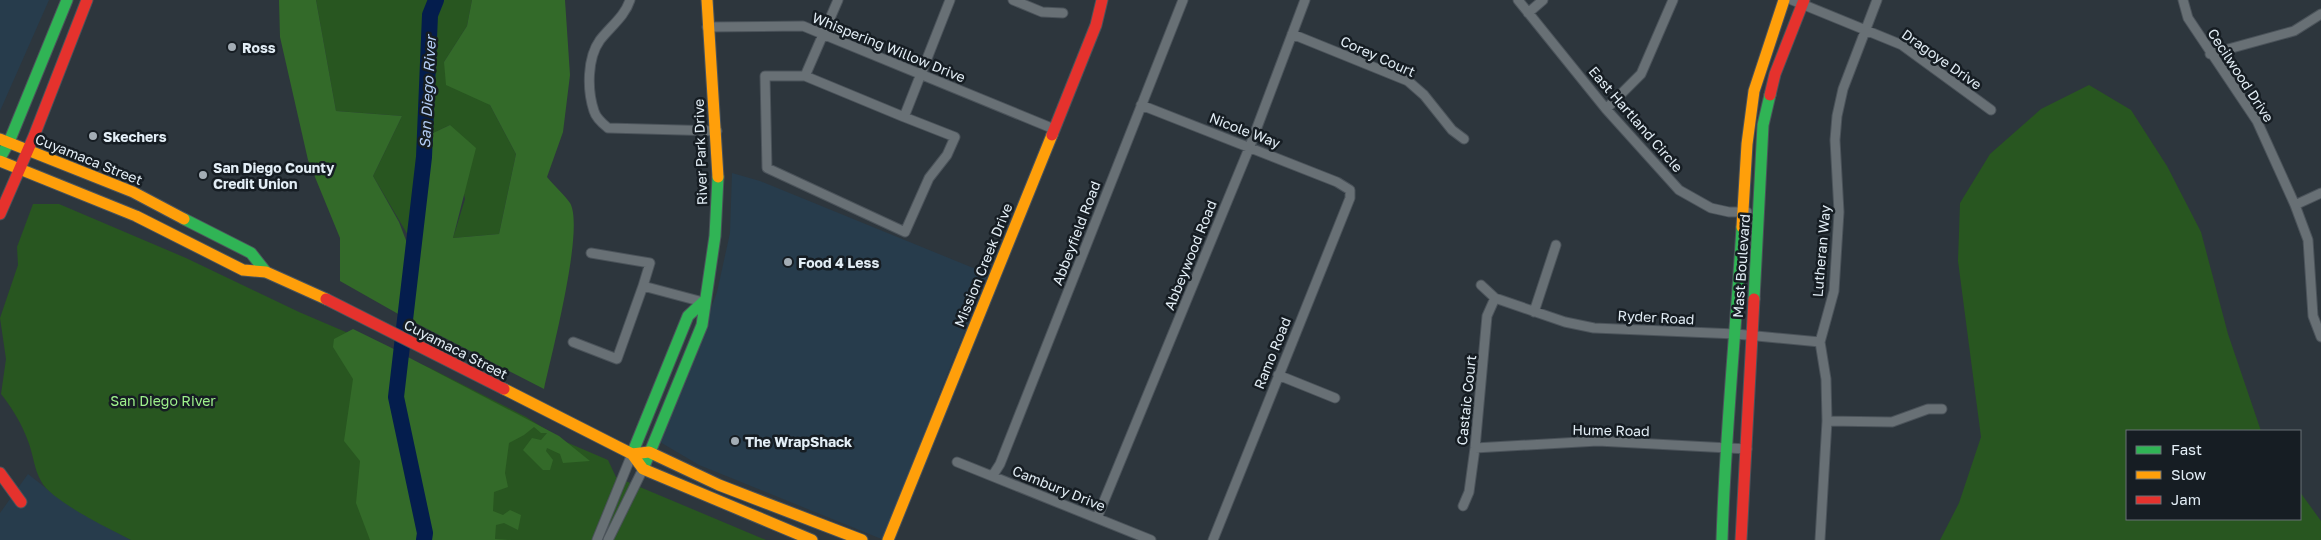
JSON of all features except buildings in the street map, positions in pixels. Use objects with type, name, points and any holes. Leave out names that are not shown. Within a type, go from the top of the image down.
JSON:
[{"type":"main road","points":[[0,159],[5,140],[67,0]]},
{"type":"main road","points":[[0,214],[28,150],[87,0]]},
{"type":"main road","name":"River Park Drive","points":[[643,470],[702,325],[703,302],[716,238],[717,130],[707,27],[707,0]]},
{"type":"main road","name":"Mission Creek Drive","points":[[888,540],[1096,25],[1102,0]]},
{"type":"main road","name":"Mast Boulevard","points":[[1722,540],[1726,449],[1736,334],[1747,144],[1754,91],[1784,0]]},
{"type":"main road","name":"Mast Boulevard","points":[[1741,540],[1763,125],[1775,74],[1800,1]]},
{"type":"main road","name":"Cuyamaca Street","points":[[5,140],[133,192],[251,252],[266,272]]},
{"type":"main road","name":"Cuyamaca Street","points":[[0,159],[136,216],[244,270],[266,272],[327,299],[632,454],[643,470]]},
{"type":"main road","points":[[703,302],[688,316],[632,454],[649,452],[720,485],[862,540]]},
{"type":"main road","points":[[643,470],[812,540]]},
{"type":"main road","points":[[0,473],[21,502]]},
{"type":"street","points":[[630,0],[627,10],[600,40],[591,59],[591,98],[594,113],[608,128],[717,130]]},
{"type":"street","points":[[806,76],[838,0]]},
{"type":"street","points":[[904,117],[950,0]]},
{"type":"street","points":[[1013,0],[1042,12],[1062,13]]},
{"type":"street","name":"Abbeyfield Road","points":[[993,475],[1002,458],[1183,0]]},
{"type":"street","name":"Abbeywood Road","points":[[1097,518],[1250,146],[1305,0]]},
{"type":"street","name":"East Hartland Circle","points":[[1518,0],[1606,109],[1679,190],[1711,208],[1730,212],[1759,213]]},
{"type":"street","points":[[1528,13],[1543,0]]},
{"type":"street","points":[[1606,109],[1641,74],[1672,0]]},
{"type":"street","name":"Lutheran Way","points":[[1820,540],[1827,421],[1826,379],[1820,342],[1834,291],[1839,212],[1835,140],[1837,116],[1843,90],[1877,0]]},
{"type":"street","name":"Cecilwood Drive","points":[[2183,0],[2188,18],[2210,54],[2229,78],[2257,121],[2295,205],[2308,240],[2313,316],[2321,337]]},
{"type":"street","name":"Dragoye Drive","points":[[1800,1],[1902,45],[1991,110]]},
{"type":"street","points":[[2210,54],[2294,31],[2321,14]]},
{"type":"street","name":"Whispering Willow Drive","points":[[707,27],[803,26],[1054,129]]},
{"type":"street","name":"Corey Court","points":[[1292,34],[1408,81],[1424,95],[1452,130],[1464,139]]},
{"type":"street","points":[[764,76],[806,76],[904,117],[955,137],[947,155],[929,178],[905,232],[767,168],[764,76]]},
{"type":"street","name":"Nicole Way","points":[[1141,105],[1250,146],[1337,182]]},
{"type":"street","name":"Ramo Road","points":[[1213,540],[1350,198],[1350,190],[1337,182]]},
{"type":"street","points":[[2295,205],[2321,193]]},
{"type":"street","points":[[1534,312],[1556,245]]},
{"type":"street","points":[[573,342],[617,359],[650,263],[591,254]]},
{"type":"street","points":[[1481,285],[1495,298]]},
{"type":"street","points":[[643,286],[703,302]]},
{"type":"street","name":"Ryder Road","points":[[1495,298],[1534,312],[1594,328],[1736,334],[1820,342]]},
{"type":"street","name":"Castaic Court","points":[[1463,506],[1469,492],[1475,448],[1488,316],[1495,298]]},
{"type":"street","points":[[1278,375],[1335,398]]},
{"type":"street","points":[[1827,421],[1892,422],[1928,409],[1942,409]]},
{"type":"street","name":"Hume Road","points":[[1475,448],[1598,441],[1747,449]]},
{"type":"street","points":[[597,540],[632,454]]},
{"type":"street","name":"Cambury Drive","points":[[957,462],[1151,540]]},
{"type":"street","name":"River Park Drive","points":[[608,540],[643,470]]},
{"type":"shaded area","points":[[0,0],[49,0],[0,111]]},
{"type":"shaded area","points":[[732,173],[760,181],[988,274],[942,387],[884,540],[699,465],[660,442],[717,292],[730,233]]},
{"type":"shaded area","points":[[28,474],[56,496],[85,515],[131,540],[0,540],[0,513]]},
{"type":"green space","points":[[279,0],[316,0],[336,111],[402,116],[373,176],[399,222],[407,243],[400,315],[340,281],[340,238],[308,160],[280,37]]},
{"type":"green space","points":[[316,0],[433,0],[427,25],[420,144],[409,237],[373,176],[402,116],[336,111]]},
{"type":"green space","points":[[440,0],[472,0],[467,26],[444,62],[490,105],[516,154],[499,234],[453,238],[465,199],[450,125],[433,133],[431,100],[430,65],[432,31]]},
{"type":"green space","points":[[472,0],[565,0],[570,75],[563,132],[547,177],[570,203],[573,217],[573,238],[565,293],[544,389],[410,320],[433,133],[450,125],[476,148],[453,238],[499,234],[516,154],[490,105],[446,85],[444,62],[467,26]]},
{"type":"green space","points":[[2089,85],[2131,110],[2167,166],[2201,232],[2228,334],[2261,430],[2126,430],[2126,520],[2301,520],[2301,493],[2321,521],[2321,540],[1940,540],[1959,503],[1981,437],[1958,261],[1960,203],[1990,154],[2041,109]]},
{"type":"green space","name":"San Diego River","points":[[33,204],[59,204],[186,258],[299,312],[430,368],[526,417],[566,442],[608,460],[616,477],[766,540],[131,540],[68,506],[47,489],[41,481],[35,466],[23,428],[1,394],[6,359],[0,318],[18,265],[17,247]]},
{"type":"green space","points":[[353,329],[400,352],[394,397],[423,533],[422,540],[370,540],[356,503],[360,461],[344,441],[353,379],[333,347],[334,339]]},
{"type":"green space","points":[[406,356],[559,436],[590,461],[563,463],[560,454],[547,448],[546,451],[553,460],[550,470],[543,470],[523,450],[532,438],[541,440],[547,433],[541,433],[534,427],[509,443],[505,473],[508,487],[494,492],[493,511],[503,515],[510,510],[521,515],[518,530],[504,523],[496,525],[495,539],[512,540],[427,540],[428,531],[399,396]]},
{"type":"waterway","name":"San Diego River","points":[[424,540],[425,533],[396,397],[424,157],[430,15],[436,0]]},
{"type":"traffic: fast","points":[[0,158],[9,142],[67,0]]},
{"type":"traffic: fast","points":[[1754,299],[1763,125],[1770,95]]},
{"type":"traffic: fast","points":[[643,469],[702,325],[715,236],[718,177]]},
{"type":"traffic: fast","points":[[184,219],[251,253],[266,272]]},
{"type":"traffic: fast","points":[[1722,540],[1742,227]]},
{"type":"traffic: fast","points":[[632,454],[688,316],[703,302]]},
{"type":"traffic: slow","points":[[707,0],[718,177]]},
{"type":"traffic: slow","points":[[1742,227],[1747,144],[1754,91],[1784,0]]},
{"type":"traffic: slow","points":[[888,540],[1052,135]]},
{"type":"traffic: slow","points":[[0,139],[133,192],[184,219]]},
{"type":"traffic: slow","points":[[0,161],[136,216],[243,270],[266,272],[326,299]]},
{"type":"traffic: slow","points":[[504,389],[632,454],[643,469],[812,540]]},
{"type":"traffic: slow","points":[[632,454],[649,452],[719,485],[862,540]]},
{"type":"traffic: jam","points":[[0,214],[34,136],[87,0]]},
{"type":"traffic: jam","points":[[1052,135],[1096,25],[1102,0]]},
{"type":"traffic: jam","points":[[1770,95],[1775,74],[1804,0]]},
{"type":"traffic: jam","points":[[326,299],[504,389]]},
{"type":"traffic: jam","points":[[1741,540],[1754,299]]},
{"type":"traffic: jam","points":[[0,473],[21,502]]},
{"type":"place","name":"Ross","points":[[232,47]]},
{"type":"place","name":"Skechers","points":[[93,136]]},
{"type":"place","name":"San Diego County Credit Union","points":[[203,175]]},
{"type":"place","name":"Food 4 Less","points":[[788,262]]},
{"type":"place","name":"The WrapShack","points":[[735,441]]}]
